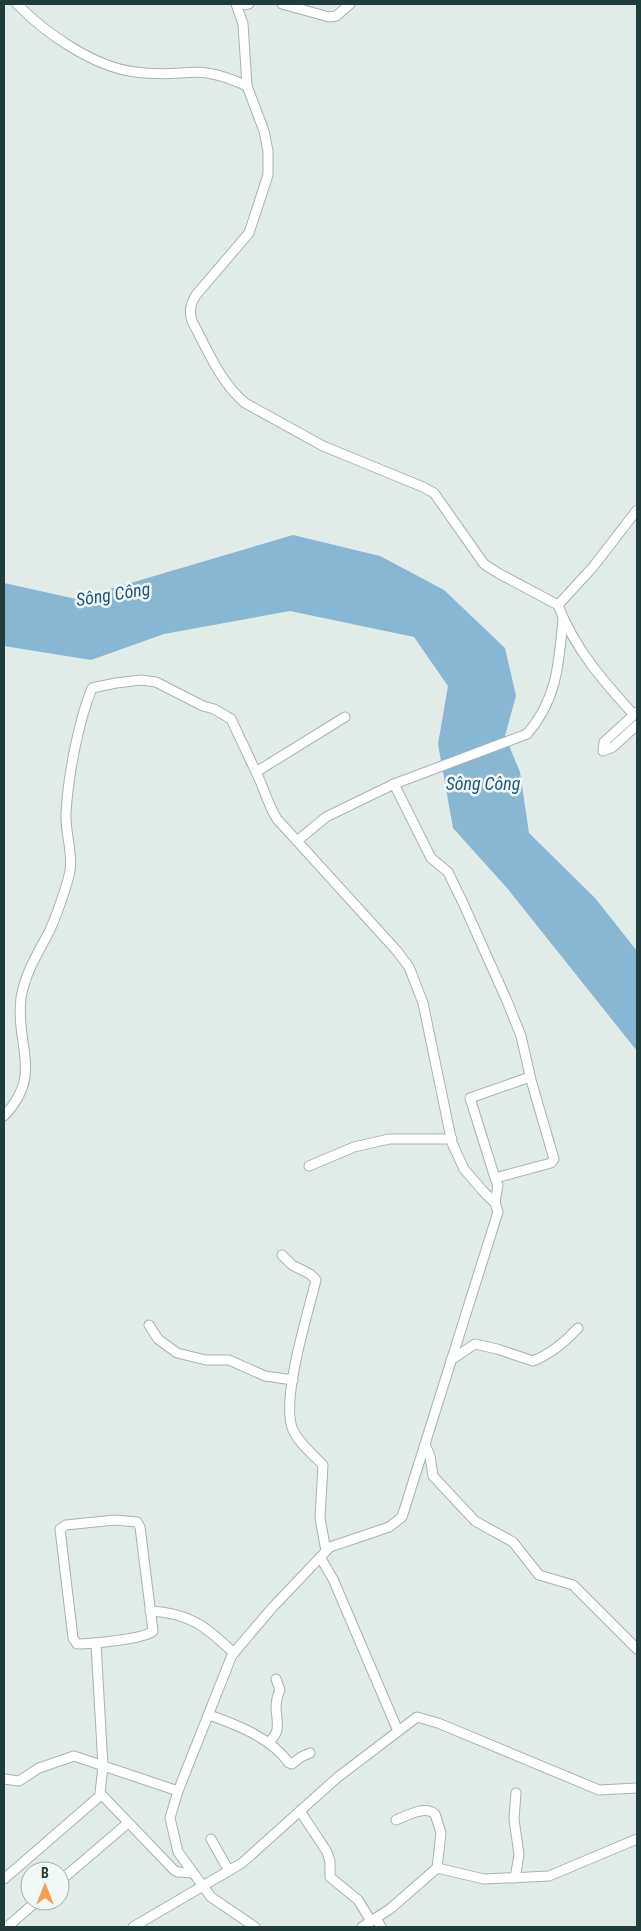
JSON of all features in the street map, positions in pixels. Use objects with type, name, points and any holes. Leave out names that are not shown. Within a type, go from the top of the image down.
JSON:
[{"type":"street","points":[[17,4],[33,21],[58,39],[102,62],[134,72],[179,74],[205,72],[224,76],[247,86]]},
{"type":"street","points":[[244,4],[241,20],[247,86],[264,132],[269,163],[266,186],[249,233],[190,304],[192,321],[227,384],[235,395],[245,403],[323,446],[424,487],[434,493],[484,564],[558,605],[574,639],[604,683],[636,714],[604,742],[603,751],[613,747],[637,725]]},
{"type":"street","points":[[282,4],[328,17],[336,16],[350,4]]},
{"type":"street","points":[[558,605],[593,567],[637,510]]},
{"type":"street","points":[[297,842],[326,817],[394,784],[527,734],[537,721],[554,686],[563,619]]},
{"type":"street","points":[[4,1116],[19,1097],[26,1078],[22,1043],[21,998],[30,965],[49,930],[70,872],[71,850],[66,815],[77,742],[92,688],[141,680],[156,682],[203,706],[214,708],[231,718],[277,819],[397,951],[409,967],[424,1003],[452,1139],[464,1169],[482,1190],[496,1202]]},
{"type":"street","points":[[256,772],[345,717]]},
{"type":"street","points":[[394,784],[431,858],[448,872],[464,903],[521,1036],[530,1077],[554,1161],[496,1178]]},
{"type":"street","points":[[255,1927],[211,1897],[178,1852],[170,1818],[178,1791],[234,1653],[272,1608],[330,1547],[389,1527],[402,1516],[498,1212],[496,1202],[498,1185],[470,1098],[530,1077]]},
{"type":"street","points":[[309,1166],[354,1147],[389,1139],[452,1139]]},
{"type":"street","points":[[282,1255],[292,1265],[310,1274],[316,1280],[292,1380],[289,1418],[294,1431],[304,1446],[323,1465],[320,1518],[323,1554],[398,1731]]},
{"type":"street","points":[[148,1325],[158,1339],[178,1353],[206,1360],[229,1360],[265,1376],[292,1380]]},
{"type":"street","points":[[451,1361],[475,1344],[497,1348],[533,1361],[551,1353],[578,1328]]},
{"type":"street","points":[[424,1444],[430,1456],[433,1476],[475,1521],[513,1542],[540,1574],[573,1584],[637,1649]]},
{"type":"street","points":[[115,1520],[137,1522],[140,1528],[150,1611],[153,1631],[150,1634],[96,1644],[77,1644],[74,1642],[60,1529],[62,1526],[115,1520]]},
{"type":"street","points":[[150,1611],[191,1619],[203,1626],[234,1653]]},
{"type":"street","points":[[4,1879],[101,1795],[103,1766],[96,1644]]},
{"type":"street","points":[[269,1743],[276,1732],[276,1697],[280,1690],[276,1679]]},
{"type":"street","points":[[208,1715],[250,1732],[269,1743],[289,1763],[292,1764],[310,1753]]},
{"type":"street","points":[[133,1927],[253,1854],[338,1777],[417,1717],[438,1723],[599,1790],[637,1788]]},
{"type":"street","points":[[4,1779],[19,1781],[39,1768],[74,1756],[178,1791]]},
{"type":"street","points":[[515,1878],[519,1855],[514,1818],[516,1793]]},
{"type":"street","points":[[101,1795],[174,1870],[194,1873]]},
{"type":"street","points":[[362,1927],[390,1909],[437,1868],[441,1833],[435,1814],[428,1810],[415,1812],[396,1820]]},
{"type":"street","points":[[300,1811],[327,1852],[330,1861],[330,1877],[358,1900],[381,1927]]},
{"type":"street","points":[[70,1873],[128,1823]]},
{"type":"street","points":[[211,1839],[229,1870]]},
{"type":"street","points":[[437,1868],[484,1879],[549,1876],[637,1839]]},
{"type":"street","points":[[7,1927],[25,1911]]},
{"type":"street","points":[[148,1919],[152,1927]]},
{"type":"water","name":"Sông Công","points":[[293,535],[380,556],[444,590],[505,648],[516,696],[505,736],[520,772],[529,833],[595,898],[637,951],[637,1051],[507,888],[453,828],[438,744],[448,686],[414,637],[290,611],[164,634],[91,660],[4,646],[4,583],[76,599]]}]
